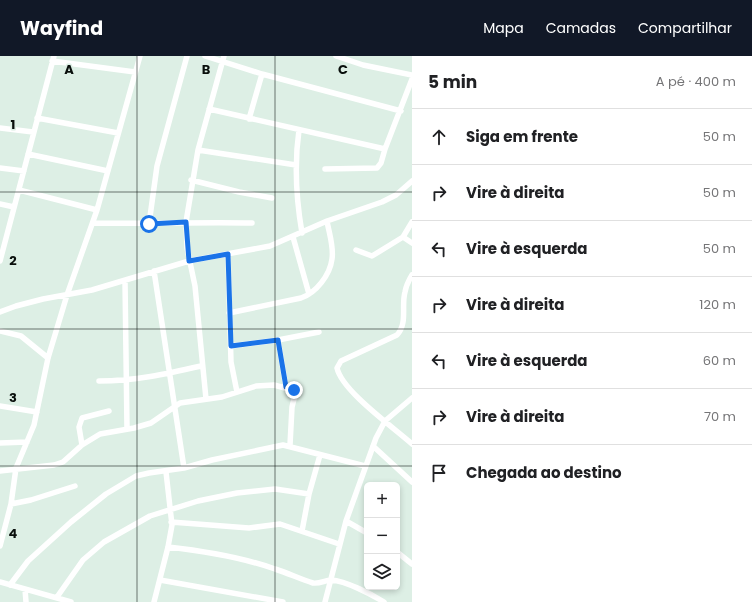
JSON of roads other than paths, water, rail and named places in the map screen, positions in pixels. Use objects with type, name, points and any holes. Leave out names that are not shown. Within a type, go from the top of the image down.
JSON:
[{"type":"street","points":[[0,546],[11,504],[16,468],[28,442],[37,412],[48,358],[67,294],[97,210],[140,56]]},
{"type":"street","points":[[149,224],[157,166],[187,56]]},
{"type":"street","points":[[205,56],[224,58],[262,74],[401,111]]},
{"type":"street","points":[[336,56],[363,65],[412,75]]},
{"type":"street","points":[[0,261],[2,241],[19,190],[53,58],[135,72]]},
{"type":"street","points":[[206,399],[201,366],[194,286],[189,261],[186,222],[198,150],[224,58]]},
{"type":"street","points":[[249,119],[262,74]]},
{"type":"street","points":[[325,169],[377,168],[381,163],[385,148],[410,90],[412,79]]},
{"type":"street","points":[[210,109],[249,119],[385,148]]},
{"type":"street","points":[[37,118],[118,133]]},
{"type":"street","points":[[0,128],[33,132]]},
{"type":"street","points":[[299,130],[296,165],[297,205],[302,233]]},
{"type":"street","points":[[198,150],[296,165]]},
{"type":"street","points":[[28,154],[108,171]]},
{"type":"street","points":[[0,168],[24,171]]},
{"type":"street","points":[[192,180],[239,192],[272,198]]},
{"type":"street","points":[[0,312],[16,306],[67,294],[92,290],[189,261],[270,246],[327,222],[382,202],[396,195],[412,182]]},
{"type":"street","points":[[19,190],[97,210]]},
{"type":"street","points":[[0,204],[14,207]]},
{"type":"street","points":[[229,313],[300,298],[309,294],[324,278],[332,258],[327,222]]},
{"type":"street","points":[[356,250],[372,256],[403,237],[412,222]]},
{"type":"street","points":[[93,223],[252,223]]},
{"type":"street","points":[[294,237],[309,294]]},
{"type":"street","points":[[403,237],[412,243]]},
{"type":"street","points":[[228,254],[231,362],[237,392]]},
{"type":"street","points":[[154,271],[171,373],[184,468]]},
{"type":"street","points":[[412,275],[405,292],[404,315],[400,331],[397,335],[341,361],[337,368],[341,379],[353,392],[412,444]]},
{"type":"street","points":[[125,281],[127,429]]},
{"type":"street","points":[[0,331],[21,336],[48,358]]},
{"type":"street","points":[[231,346],[278,340],[319,332]]},
{"type":"street","points":[[278,340],[286,387]]},
{"type":"street","points":[[99,381],[127,381],[201,366]]},
{"type":"street","points":[[0,471],[16,468],[54,465],[63,462],[82,445],[100,434],[150,423],[175,406],[237,392],[256,386],[274,385],[286,387],[296,393],[292,407],[290,445]]},
{"type":"street","points":[[325,602],[339,544],[373,446],[385,421],[412,398]]},
{"type":"street","points":[[0,406],[37,412]]},
{"type":"street","points":[[82,445],[79,427],[82,418],[109,411]]},
{"type":"street","points":[[0,443],[28,442]]},
{"type":"street","points":[[10,585],[28,561],[71,522],[106,494],[136,476],[149,472],[166,472],[268,447],[290,445],[320,455],[365,466]]},
{"type":"street","points":[[373,446],[412,482]]},
{"type":"street","points":[[302,531],[309,494],[320,455]]},
{"type":"street","points":[[154,602],[168,548],[171,522],[166,472]]},
{"type":"street","points":[[11,504],[31,500],[74,486]]},
{"type":"street","points":[[57,597],[83,560],[104,542],[150,516],[170,508],[237,493],[275,489],[309,494]]},
{"type":"street","points":[[171,522],[249,528],[280,524],[339,544]]},
{"type":"street","points":[[346,522],[364,531]]},
{"type":"street","points":[[168,548],[199,550],[275,568],[313,583],[319,584],[331,580],[365,591],[384,602]]},
{"type":"street","points":[[400,554],[412,564]]},
{"type":"street","points":[[160,580],[283,602]]},
{"type":"street","points":[[0,582],[71,602]]},
{"type":"street","points":[[25,589],[26,602]]}]
